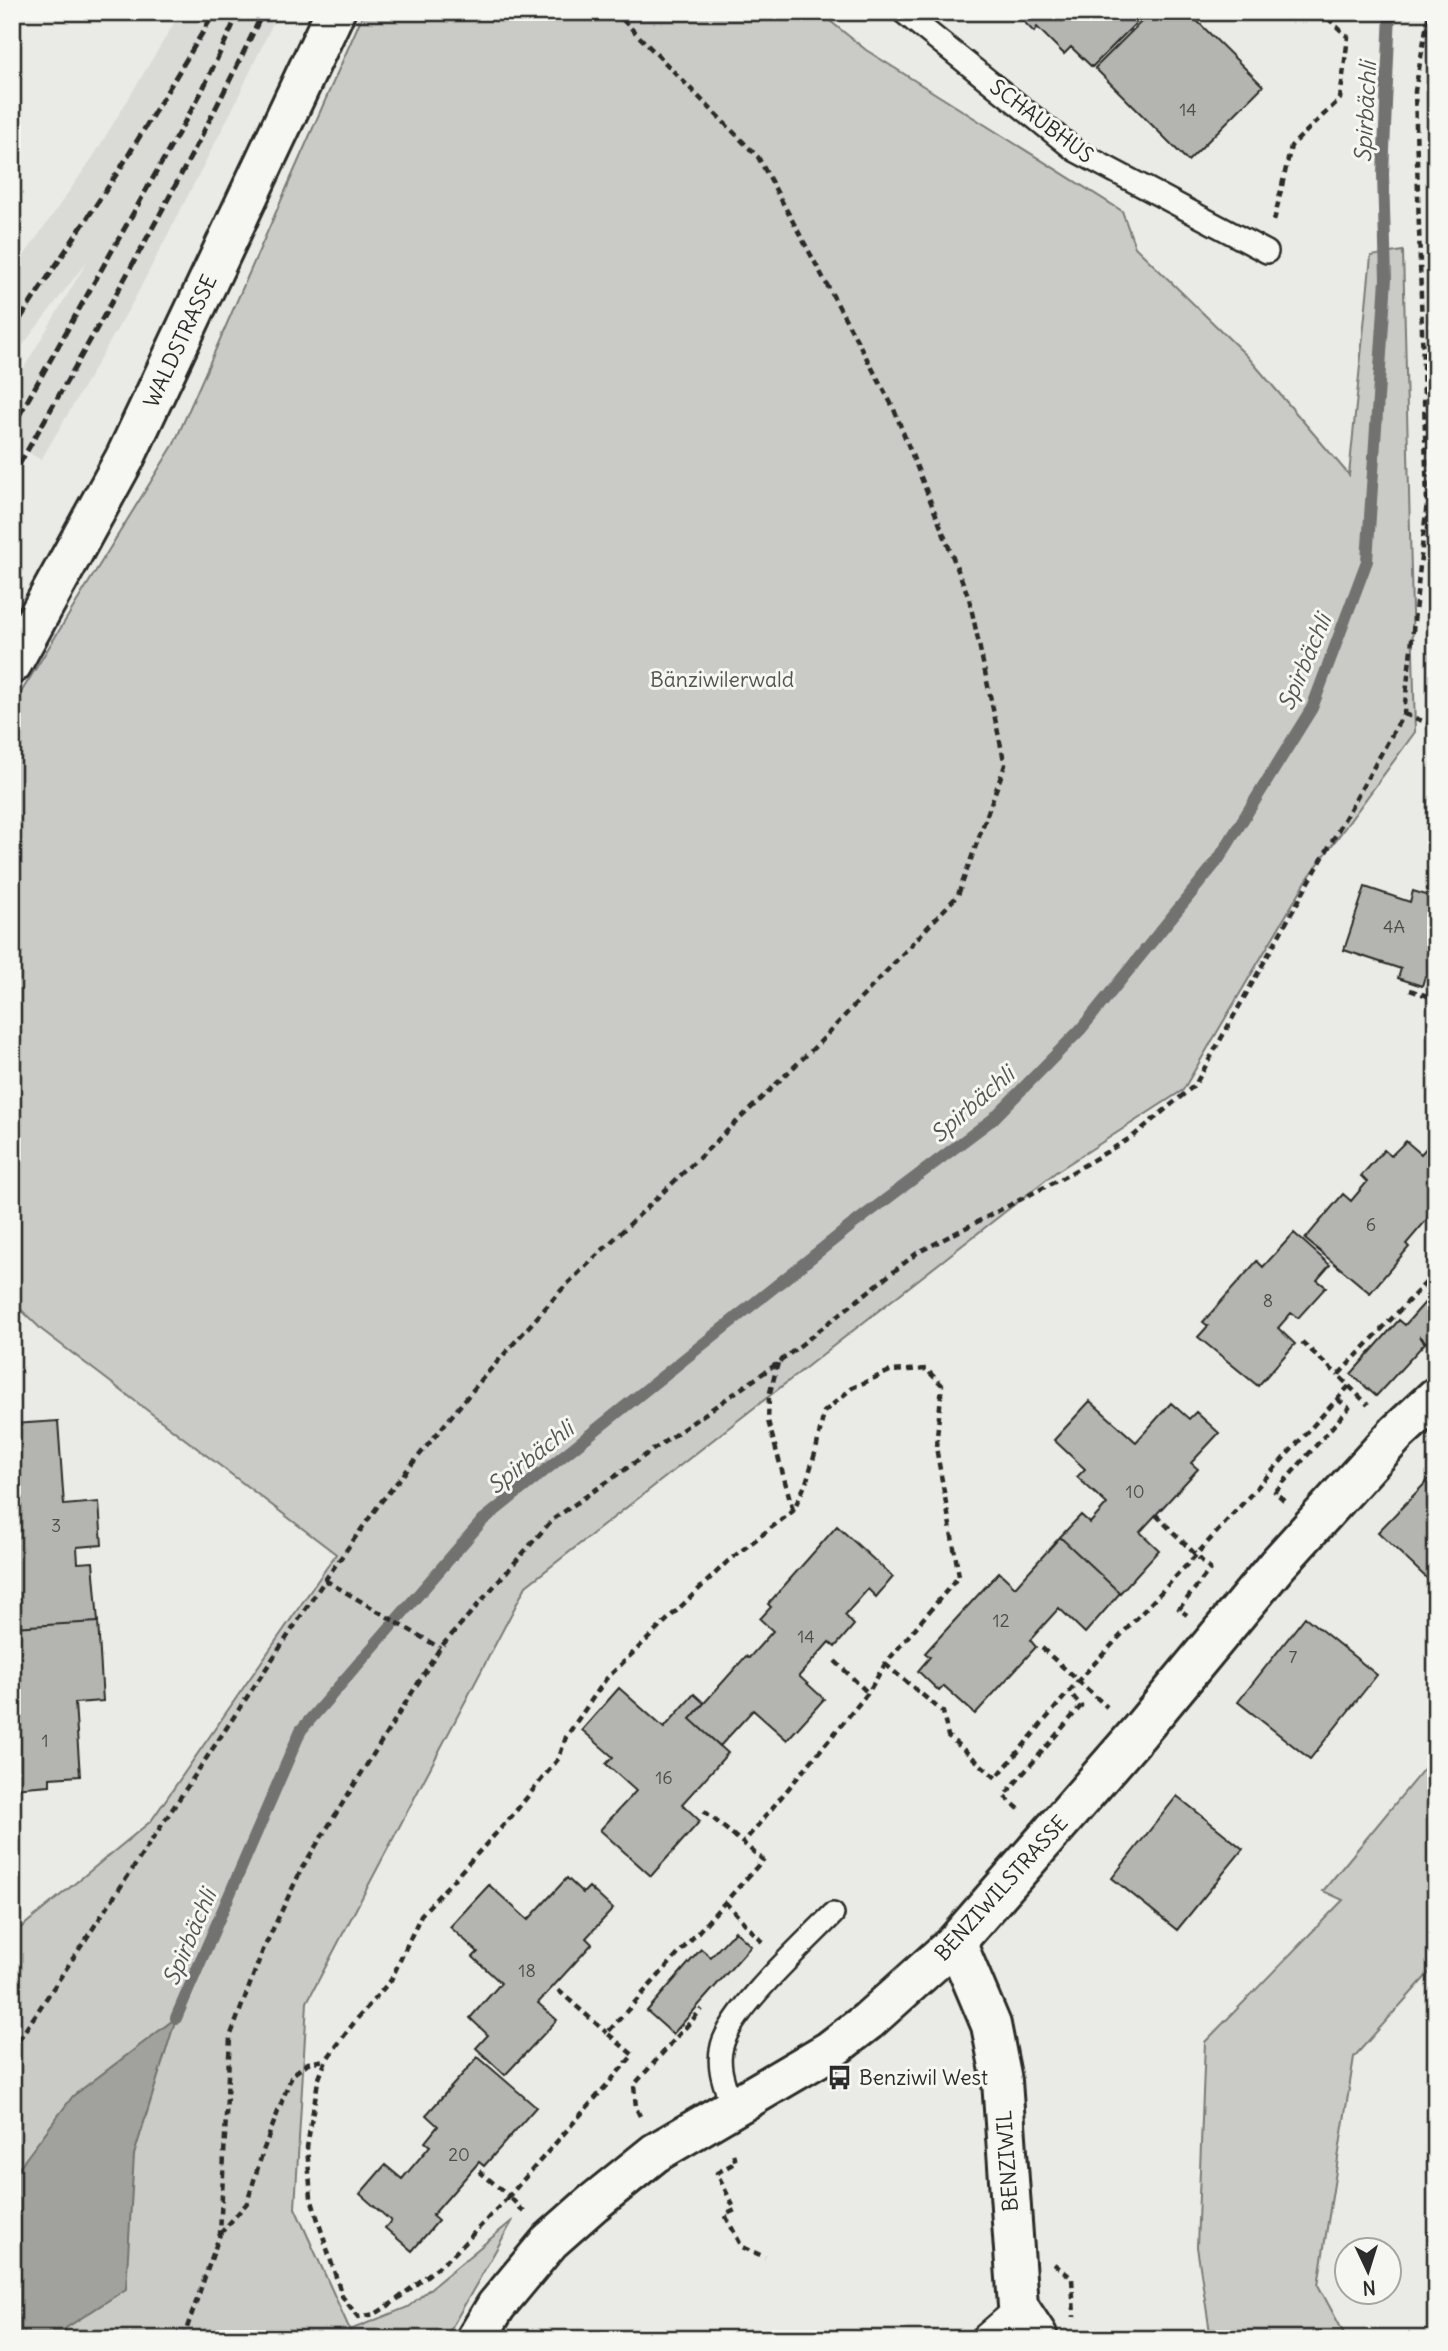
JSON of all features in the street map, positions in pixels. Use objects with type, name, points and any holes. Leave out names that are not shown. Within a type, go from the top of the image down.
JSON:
[{"type":"street","name":"WALDSTRASSE","points":[[12,664],[125,458],[335,12]]},
{"type":"street","name":"BENZIWILSTRASSE","points":[[475,2339],[496,2306],[550,2241],[593,2203],[655,2153],[731,2126],[868,2021],[957,1942],[1139,1732],[1277,1565],[1397,1433],[1436,1397]]},
{"type":"street","name":"BENZIWIL","points":[[957,1942],[991,2025],[1002,2081],[1018,2306],[1038,2339]]},
{"type":"lane","name":"SCHAUBHUS","points":[[903,12],[1076,151],[1267,252]]},
{"type":"lane","points":[[731,2126],[720,2072],[722,2046],[736,2015],[832,1914]]},
{"type":"lane","points":[[980,2339],[1018,2306]]},
{"type":"path","points":[[12,2050],[324,1580],[380,1503],[482,1379],[565,1286],[820,1042],[958,895],[1005,765],[969,598],[893,407],[758,157],[615,12]]},
{"type":"path","points":[[1267,252],[1291,146],[1340,99],[1348,37],[1321,12]]},
{"type":"path","points":[[183,2339],[220,2234],[230,2037],[263,1950],[302,1868],[440,1648],[552,1520],[778,1363],[917,1253],[1064,1177],[1132,1137],[1195,1085],[1404,713],[1427,502],[1416,91],[1429,12]]},
{"type":"path","points":[[1404,713],[1436,726]]},
{"type":"path","points":[[1410,990],[1436,999]]},
{"type":"path","points":[[1338,1375],[1436,1272]]},
{"type":"path","points":[[1302,1342],[1367,1404]]},
{"type":"path","points":[[778,1363],[769,1396],[768,1421],[793,1511]]},
{"type":"path","points":[[558,1990],[633,2055],[509,2196],[452,2256],[391,2304],[375,2314],[358,2317],[342,2296],[311,2199],[307,2147],[318,2081],[326,2060],[391,1980],[421,1915],[511,1817],[559,1758],[566,1737],[606,1679],[729,1560],[793,1511],[806,1483],[824,1412],[852,1388],[890,1371],[926,1370],[942,1385],[936,1447],[959,1576],[885,1664],[868,1693],[743,1843]]},
{"type":"path","points":[[885,1664],[943,1712],[948,1736],[996,1778],[1077,1682],[1349,1386]]},
{"type":"path","points":[[1290,1505],[1275,1492],[1349,1408],[1337,1398]]},
{"type":"path","points":[[1156,1515],[1210,1569],[1179,1609]]},
{"type":"path","points":[[324,1580],[440,1648]]},
{"type":"path","points":[[1042,1648],[1104,1704]]},
{"type":"path","points":[[835,1661],[868,1693]]},
{"type":"path","points":[[1020,1810],[1004,1796],[1081,1706],[1069,1691]]},
{"type":"path","points":[[607,2033],[763,1860],[704,1811]]},
{"type":"path","points":[[725,1902],[763,1941],[754,1951]]},
{"type":"path","points":[[644,2127],[636,2108],[634,2085],[708,2003]]},
{"type":"path","points":[[220,2234],[247,2203],[263,2151],[292,2075],[308,2063],[326,2060]]},
{"type":"path","points":[[731,2126],[736,2162],[717,2173],[735,2210],[725,2215],[743,2247],[765,2257]]},
{"type":"path","points":[[479,2171],[509,2196],[529,2218]]},
{"type":"path","points":[[1061,2269],[1072,2278],[1075,2326]]},
{"type":"shaded area","points":[[181,12],[278,12],[232,110],[134,300],[41,460],[12,442],[12,388],[88,260],[12,359],[12,273],[93,157]]},
{"type":"shaded area","points":[[176,2018],[134,2155],[126,2289],[66,2328],[61,2339],[12,2339],[12,2177],[73,2096]]},
{"type":"green space","name":"Bänziwilerwald","points":[[364,12],[819,12],[866,50],[1122,211],[1135,247],[1248,357],[1349,475],[1371,256],[1403,251],[1415,732],[1308,878],[1183,1090],[1056,1172],[526,1586],[307,2002],[295,2208],[350,2330],[408,2307],[513,2220],[445,2339],[12,2339],[12,1935],[151,1821],[336,1554],[42,1330],[12,1301],[12,707],[174,444]]},
{"type":"green space","points":[[1436,1754],[1436,1965],[1354,2057],[1318,2285],[1347,2339],[1211,2339],[1197,2247],[1205,2042],[1343,1900],[1323,1891]]},
{"type":"building","points":[[1027,12],[1147,12],[1092,67],[1071,47],[1064,54],[1037,27],[1034,32],[1021,19]]},
{"type":"building","points":[[1151,12],[1188,12],[1263,86],[1188,161],[1095,68]]},
{"type":"building","points":[[1365,887],[1410,902],[1413,891],[1436,898],[1436,980],[1425,976],[1422,986],[1398,978],[1401,969],[1344,950]]},
{"type":"building","points":[[1436,1137],[1436,1209],[1406,1244],[1409,1247],[1370,1293],[1305,1239],[1343,1194],[1351,1201],[1367,1182],[1361,1176],[1384,1150],[1391,1156],[1406,1141],[1421,1154]]},
{"type":"building","points":[[1294,1233],[1330,1265],[1317,1280],[1326,1287],[1298,1318],[1291,1313],[1278,1328],[1295,1344],[1258,1386],[1198,1337],[1208,1326],[1203,1322],[1257,1261],[1263,1267]]},
{"type":"building","points":[[1436,1290],[1436,1341],[1431,1346],[1419,1336],[1425,1343],[1376,1396],[1351,1374],[1399,1320],[1405,1325]]},
{"type":"building","points":[[1090,1401],[1136,1442],[1171,1403],[1189,1419],[1196,1412],[1219,1433],[1191,1463],[1198,1469],[1140,1532],[1159,1550],[1120,1593],[1060,1537],[1081,1515],[1090,1523],[1107,1504],[1077,1477],[1085,1469],[1054,1440]]},
{"type":"building","points":[[58,1421],[64,1505],[99,1502],[102,1545],[77,1547],[78,1563],[93,1562],[98,1622],[12,1627],[13,1424]]},
{"type":"building","points":[[1436,1472],[1436,1587],[1378,1532]]},
{"type":"building","points":[[837,1526],[893,1577],[876,1597],[868,1589],[845,1615],[854,1625],[835,1647],[829,1642],[799,1676],[824,1699],[787,1740],[753,1710],[720,1746],[690,1719],[746,1656],[749,1658],[773,1631],[760,1619],[771,1607],[768,1604]]},
{"type":"building","points":[[1060,1537],[1120,1593],[1085,1633],[1059,1608],[1030,1640],[1036,1647],[975,1714],[944,1686],[939,1691],[918,1671],[930,1657],[925,1653],[999,1572],[1015,1587]]},
{"type":"building","points":[[1305,1617],[1377,1675],[1310,1759],[1238,1702]]},
{"type":"building","points":[[98,1622],[103,1701],[75,1703],[80,1776],[50,1778],[50,1785],[12,1788],[12,1704],[17,1704],[12,1627]]},
{"type":"building","points":[[619,1688],[664,1728],[694,1694],[704,1703],[690,1719],[728,1753],[682,1804],[700,1821],[651,1876],[600,1830],[636,1791],[606,1764],[613,1757],[582,1730]]},
{"type":"building","points":[[1177,1796],[1243,1849],[1177,1930],[1112,1878]]},
{"type":"building","points":[[567,1878],[583,1893],[589,1887],[613,1909],[586,1938],[592,1944],[538,2003],[557,2020],[505,2075],[476,2048],[488,2035],[470,2018],[501,1983],[473,1957],[478,1952],[450,1927],[489,1885],[528,1920]]},
{"type":"building","points":[[735,1931],[751,1946],[673,2034],[647,2011],[701,1949],[711,1957]]},
{"type":"building","points":[[478,2057],[536,2107],[484,2166],[479,2162],[432,2216],[438,2221],[412,2251],[385,2228],[391,2221],[360,2194],[385,2165],[402,2179],[430,2146],[425,2142],[438,2126],[426,2115]]},
{"type":"waterway","name":"Spirbächli","points":[[176,2018],[301,1730],[483,1520],[852,1225],[993,1119],[1081,1029],[1218,860],[1312,708],[1367,561],[1386,279],[1383,174],[1390,12]]},
{"type":"railway","points":[[12,331],[120,169],[215,12]]},
{"type":"railway","points":[[12,428],[201,93],[239,12]]},
{"type":"railway","points":[[12,477],[173,189],[263,12]]},
{"type":"place","name":"Benziwil West","points":[[839,2077]]}]
